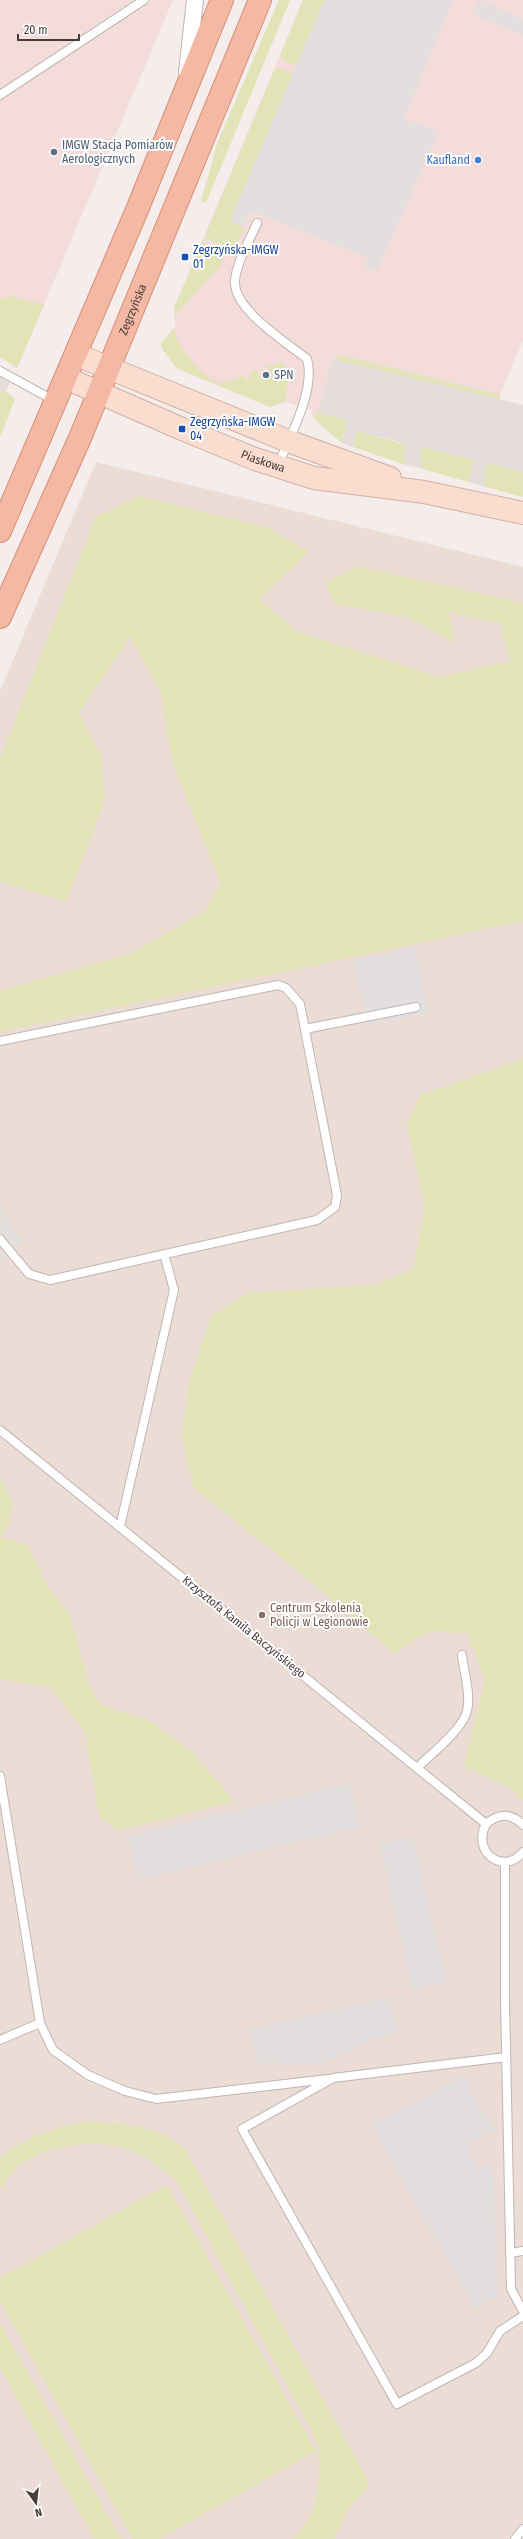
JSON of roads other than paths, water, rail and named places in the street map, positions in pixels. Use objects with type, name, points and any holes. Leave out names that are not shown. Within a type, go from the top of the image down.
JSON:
[{"type":"main road","points":[[0,531],[76,355],[182,102],[222,0]]},
{"type":"main road","name":"Zegrzyńska","points":[[0,616],[162,244],[260,0]]},
{"type":"street","points":[[182,102],[195,0]]},
{"type":"street","name":"Piaskowa","points":[[76,355],[288,441],[424,492]]},
{"type":"street","name":"Piaskowa","points":[[66,378],[182,429],[278,466],[314,478],[424,492],[523,513]]},
{"type":"lane","points":[[0,95],[144,0]]},
{"type":"lane","points":[[257,223],[236,274],[236,295],[245,308],[307,359],[309,368],[298,422],[288,441],[278,466]]},
{"type":"lane","points":[[0,370],[56,402]]},
{"type":"lane","points":[[0,1041],[278,985],[286,988],[294,995],[300,1004],[337,1196],[336,1207],[318,1220],[50,1280],[29,1274],[0,1239]]},
{"type":"lane","points":[[305,1029],[416,1006]]},
{"type":"lane","points":[[120,1527],[174,1290],[164,1254]]},
{"type":"lane","name":"Krzysztofa Kamila Baczyńskiego","points":[[0,1430],[418,1767],[486,1824]]},
{"type":"lane","points":[[418,1767],[461,1725],[467,1712],[468,1696],[462,1655]]},
{"type":"lane","points":[[0,1776],[40,2023],[53,2050],[88,2075],[125,2091],[156,2099],[506,2057]]},
{"type":"lane","points":[[523,1825],[517,1820],[501,1816],[486,1824],[481,1838],[486,1852],[491,1858],[505,1862],[513,1860],[523,1852]]},
{"type":"lane","points":[[505,1862],[506,2057],[511,2289],[523,2311]]},
{"type":"lane","points":[[0,2040],[40,2023]]},
{"type":"lane","points":[[333,2078],[242,2129],[397,2404],[476,2362],[487,2353],[500,2330],[523,2316]]},
{"type":"lane","points":[[510,2253],[523,2251]]},
{"type":"lane","points":[[515,2539],[523,2529]]},
{"type":"place","name":"IMGW Stacja Pomiarów Aerologicznych","points":[[54,152]]},
{"type":"place","name":"Kaufland","points":[[478,160]]},
{"type":"place","name":"Zegrzyńska-IMGW 01","points":[[185,257]]},
{"type":"place","name":"SPN","points":[[266,375]]},
{"type":"place","name":"Zegrzyńska-IMGW 04","points":[[182,429]]},
{"type":"place","name":"Centrum Szkolenia Policji w Legionowie","points":[[262,1615]]}]
